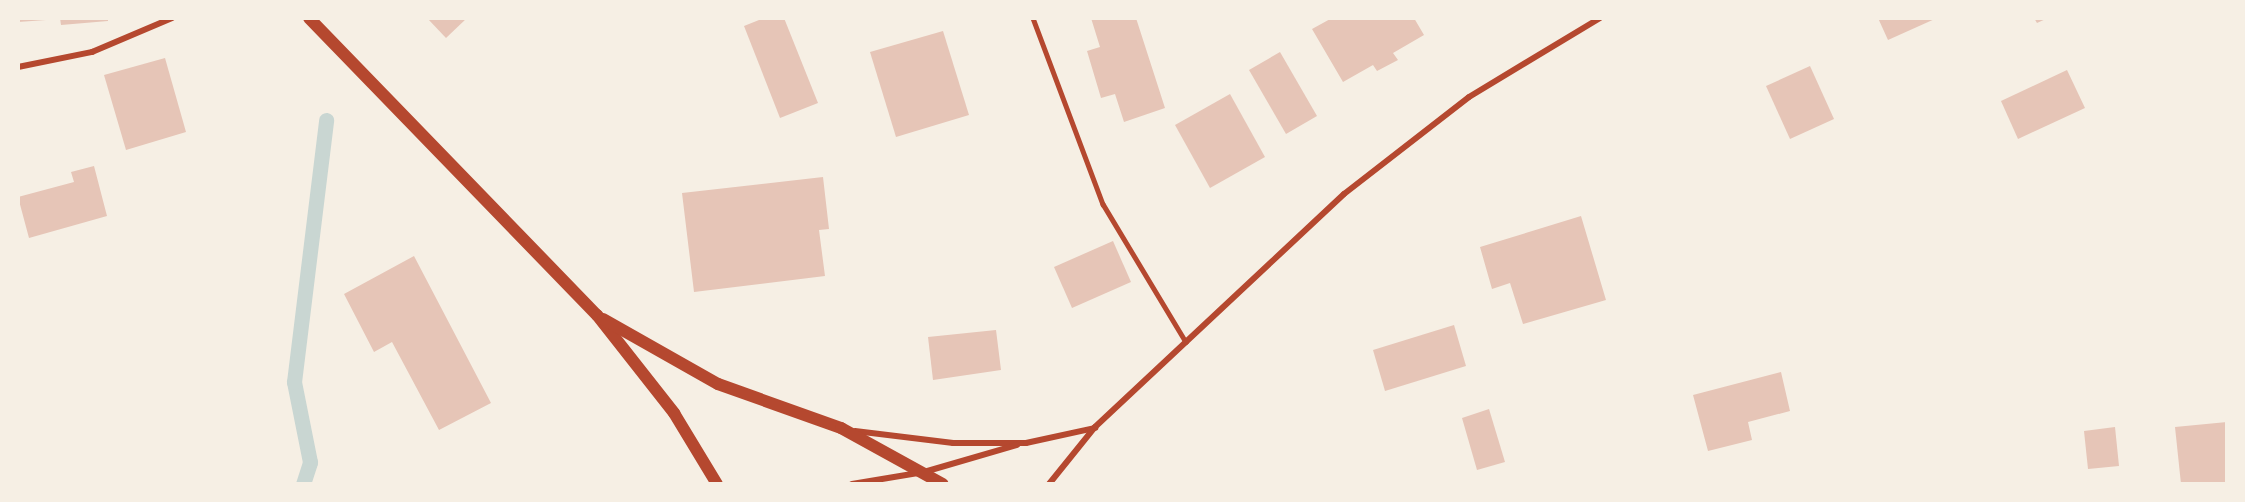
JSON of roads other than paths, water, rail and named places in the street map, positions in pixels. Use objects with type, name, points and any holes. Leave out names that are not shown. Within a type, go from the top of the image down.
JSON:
[{"type":"main road","points":[[309,18],[597,315],[674,413],[717,484]]},
{"type":"main road","points":[[597,315],[718,384],[842,429],[943,484]]},
{"type":"street","points":[[18,67],[92,52],[172,18]]},
{"type":"street","points":[[1049,484],[1095,428],[1344,194],[1468,97],[1600,18]]},
{"type":"street","points":[[852,484],[924,472],[1026,443],[1095,428]]},
{"type":"street","points":[[842,429],[953,443],[1026,443]]},
{"type":"lane","points":[[1033,18],[1103,204],[1187,344]]},
{"type":"waterway","points":[[303,484],[310,462],[294,382],[326,120]]}]
